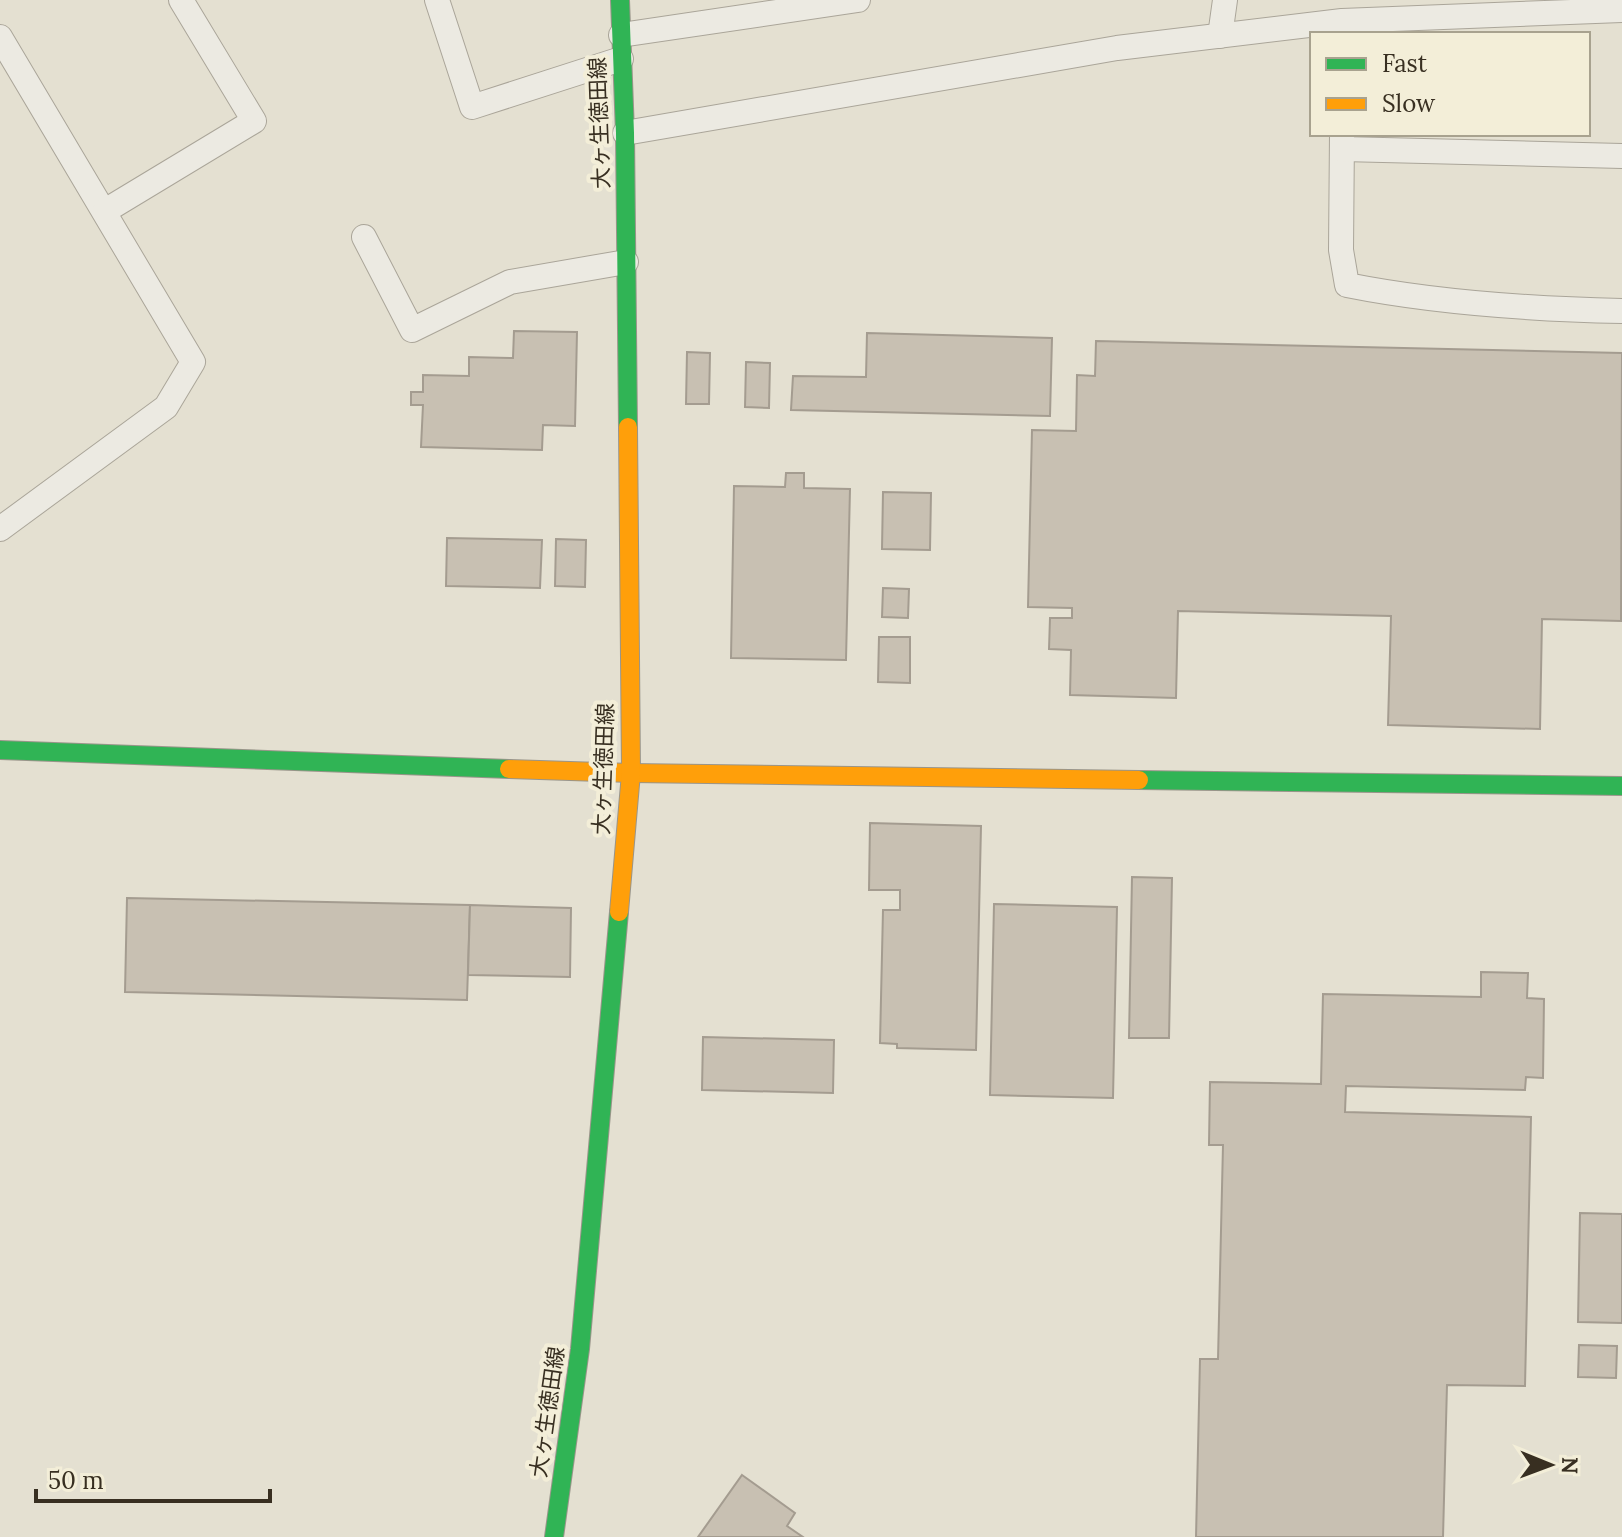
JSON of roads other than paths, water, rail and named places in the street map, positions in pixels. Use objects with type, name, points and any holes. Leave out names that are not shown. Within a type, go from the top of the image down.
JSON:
[{"type":"street","points":[[105,211],[254,121],[181,0]]},
{"type":"street","points":[[437,0],[472,107],[621,47],[858,0]]},
{"type":"street","name":"大ヶ生徳田線","points":[[554,1537],[580,1349],[631,773],[625,133],[620,0]]},
{"type":"street","points":[[1220,36],[1225,0]]},
{"type":"street","points":[[625,133],[1117,48],[1220,36],[1622,10]]},
{"type":"street","points":[[0,37],[193,362],[166,407],[0,529]]},
{"type":"street","points":[[1622,156],[1342,141],[1341,250],[1347,285],[1394,295],[1515,307],[1622,311]]},
{"type":"street","points":[[364,237],[412,330],[510,282],[626,262]]},
{"type":"street","points":[[0,750],[631,773],[1622,786]]}]
